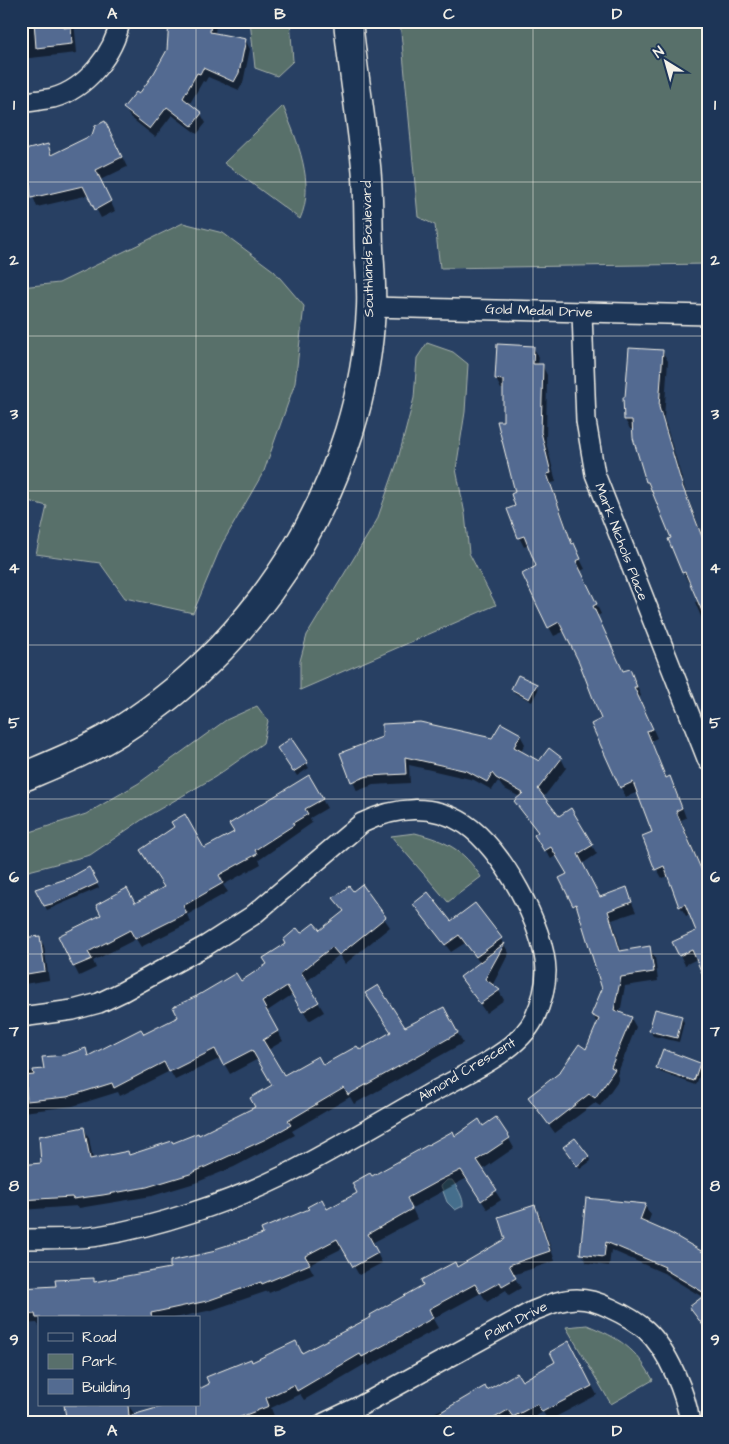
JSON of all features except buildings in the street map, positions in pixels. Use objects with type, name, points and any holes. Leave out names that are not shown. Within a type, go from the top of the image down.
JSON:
[{"type":"main road","name":"Southlands Boulevard","points":[[21,778],[70,758],[123,728],[177,690],[227,644],[269,593],[304,538],[329,486],[351,428],[365,362],[371,307],[366,167],[348,21]]},
{"type":"street","points":[[21,103],[54,98],[88,78],[112,46],[120,21]]},
{"type":"street","name":"Gold Medal Drive","points":[[371,307],[708,315]]},
{"type":"street","name":"Mark Nichols Place","points":[[582,312],[586,421],[595,474],[708,761]]},
{"type":"street","name":"Almond Crescent","points":[[21,1017],[73,1010],[122,992],[208,945],[252,916],[362,823],[382,813],[402,810],[425,810],[444,815],[464,824],[484,839],[498,858],[522,899],[540,938],[546,972],[542,1000],[533,1020],[521,1038],[472,1070],[282,1176],[200,1209],[147,1225],[97,1236],[21,1239]]},
{"type":"street","name":"Palm Drive","points":[[324,1423],[362,1405],[533,1311],[556,1301],[578,1299],[598,1302],[616,1310],[648,1331],[670,1364],[687,1400],[690,1423]]},
{"type":"green space","points":[[250,21],[290,21],[293,61],[277,76],[255,68]]},
{"type":"green space","points":[[400,21],[708,21],[708,264],[440,268],[435,225],[418,217]]},
{"type":"green space","points":[[283,106],[303,162],[306,191],[300,219],[224,163]]},
{"type":"green space","points":[[183,223],[223,233],[274,271],[304,306],[295,383],[264,471],[222,544],[193,613],[125,598],[100,563],[36,554],[47,506],[21,499],[21,287],[59,283]]},
{"type":"green space","points":[[427,343],[453,352],[468,364],[465,412],[456,469],[465,514],[469,553],[496,605],[300,690],[300,661],[307,635],[377,520],[397,463],[414,398],[417,358]]},
{"type":"green space","points":[[257,706],[268,721],[263,743],[215,777],[146,817],[90,855],[21,873],[21,835],[86,814],[139,783],[226,720]]},
{"type":"green space","points":[[415,833],[436,839],[453,848],[467,859],[481,877],[448,902],[391,836]]},
{"type":"green space","points":[[587,1325],[626,1345],[647,1369],[653,1380],[611,1404],[566,1327]]},
{"type":"water","points":[[447,1180],[452,1180],[462,1200],[463,1206],[455,1210],[447,1202],[441,1186]]}]
